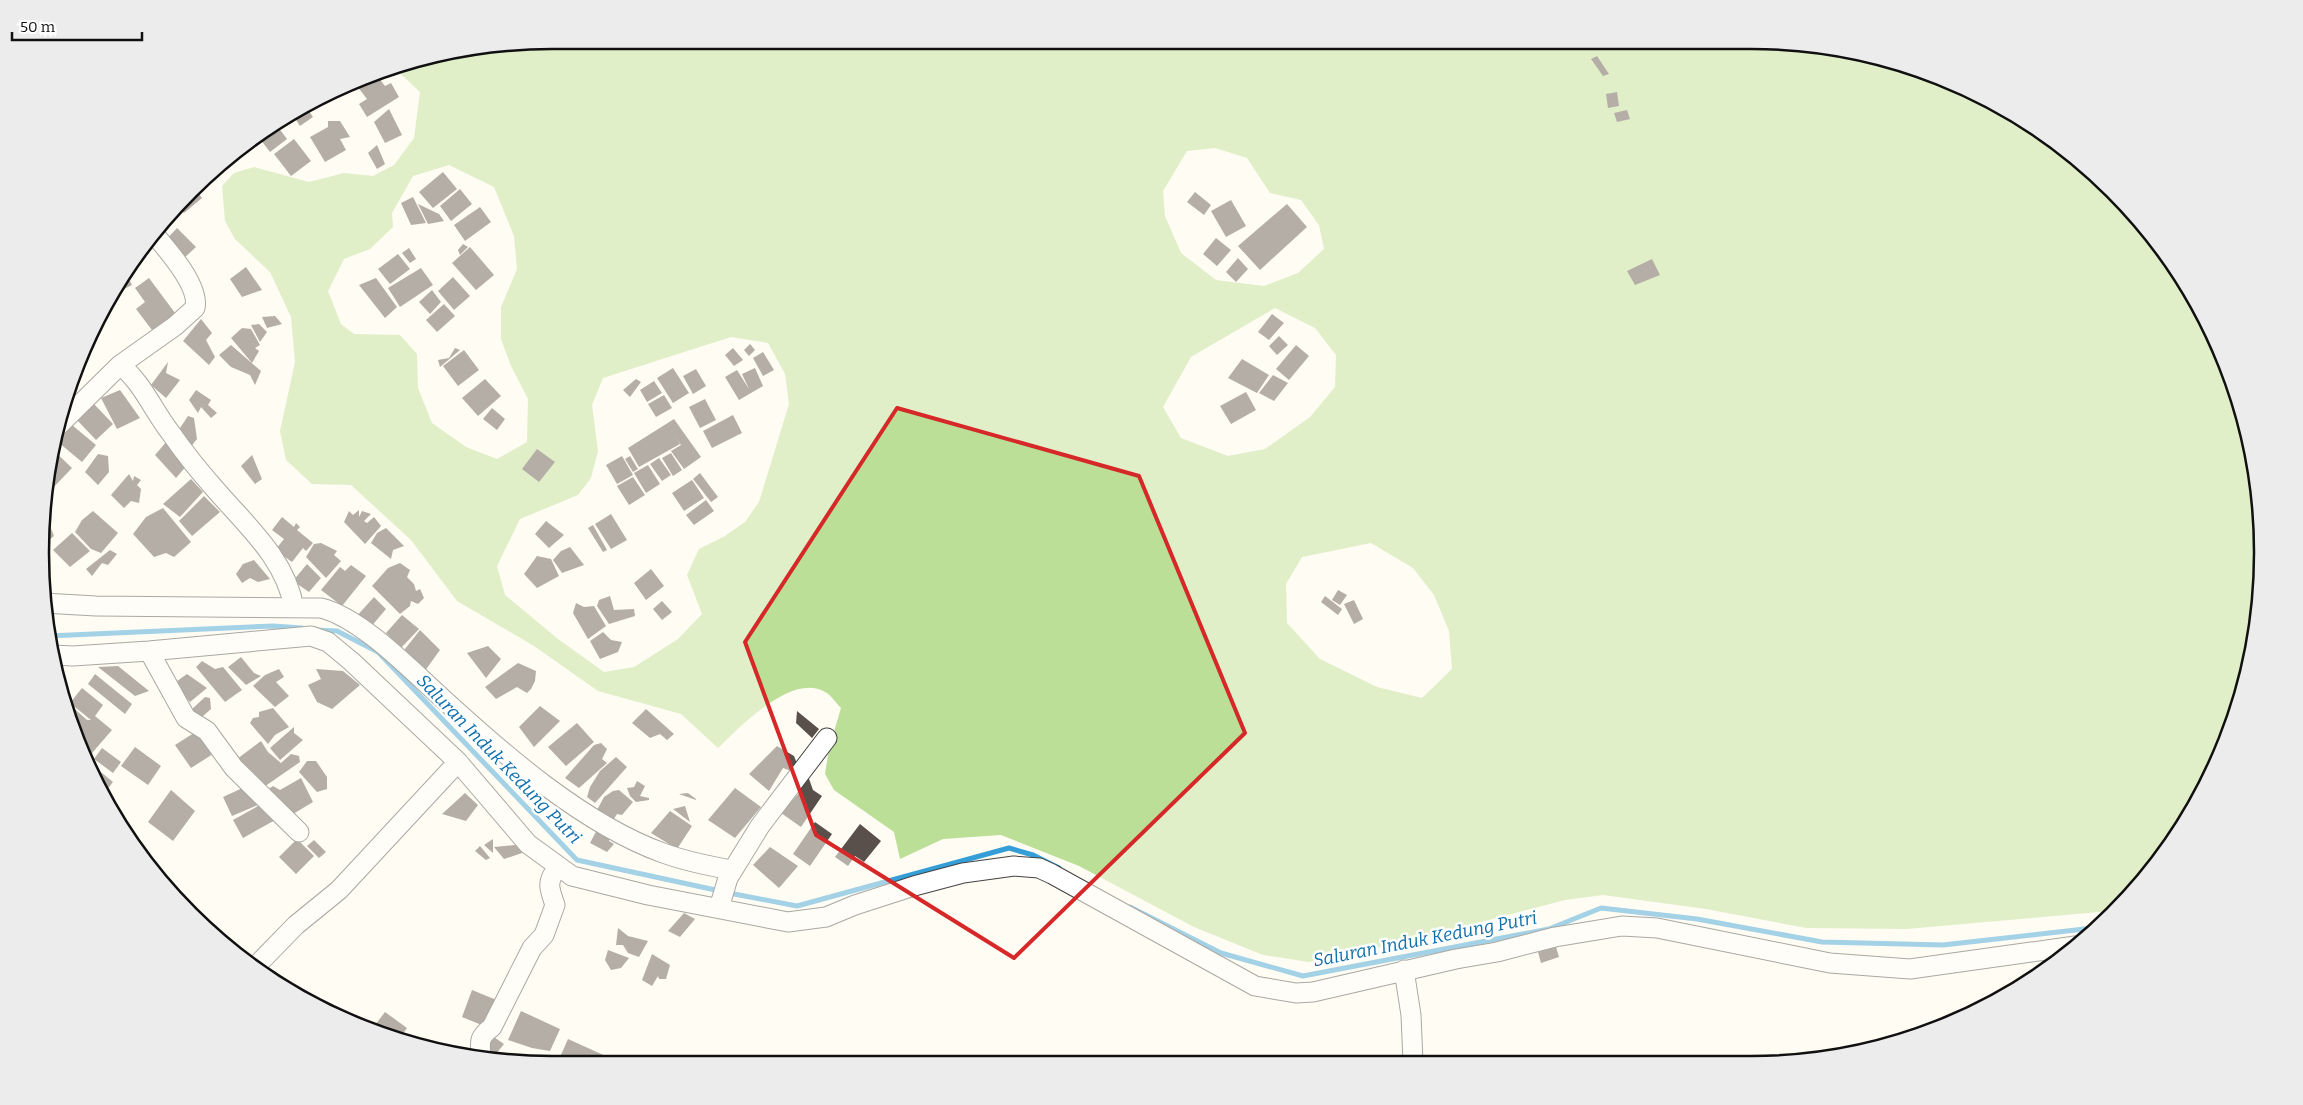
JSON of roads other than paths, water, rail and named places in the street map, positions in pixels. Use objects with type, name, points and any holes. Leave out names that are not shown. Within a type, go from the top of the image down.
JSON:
[{"type":"street","points":[[68,417],[120,365],[175,326],[193,310],[196,304],[192,288],[180,267],[158,240]]},
{"type":"street","points":[[120,365],[135,380],[168,430],[189,457],[215,489],[249,525],[270,554],[291,590],[294,608]]},
{"type":"street","points":[[52,603],[96,606],[321,608],[335,611],[379,642],[488,740],[573,804],[627,837],[662,853],[730,874]]},
{"type":"street","points":[[59,655],[149,650],[310,636],[319,638],[328,642],[352,661],[458,762],[528,844],[572,876],[720,905],[788,922],[826,917],[855,905],[937,879],[1014,866],[1027,866],[1039,868],[1052,874],[1255,986],[1296,993],[1313,992],[1404,970],[1497,952],[1555,937],[1622,926],[1657,928],[1830,963],[1910,969],[2062,948]]},
{"type":"street","points":[[149,650],[186,718],[207,731],[234,768],[299,832]]},
{"type":"street","points":[[720,905],[730,874],[760,826],[828,738]]},
{"type":"street","points":[[260,962],[296,925],[339,890],[458,762]]},
{"type":"street","points":[[479,1051],[478,1044],[483,1034],[492,1027],[532,948],[544,935],[555,905],[549,889],[550,876],[558,867]]},
{"type":"street","points":[[1404,970],[1411,1015],[1413,1056]]},
{"type":"waterway","name":"Saluran Induk Kedung Putri","points":[[56,636],[273,626],[302,628]]},
{"type":"waterway","name":"Saluran Induk Kedung Putri","points":[[316,630],[337,631],[378,652],[577,860],[720,891]]},
{"type":"waterway","name":"Saluran Induk Kedung Putri","points":[[729,893],[797,906],[1009,848],[1033,855],[1059,868]]},
{"type":"waterway","name":"Saluran Induk Kedung Putri","points":[[1130,907],[1221,953],[1303,976],[1549,929],[1601,908],[1697,919],[1822,942],[1943,945],[2085,929]]}]
